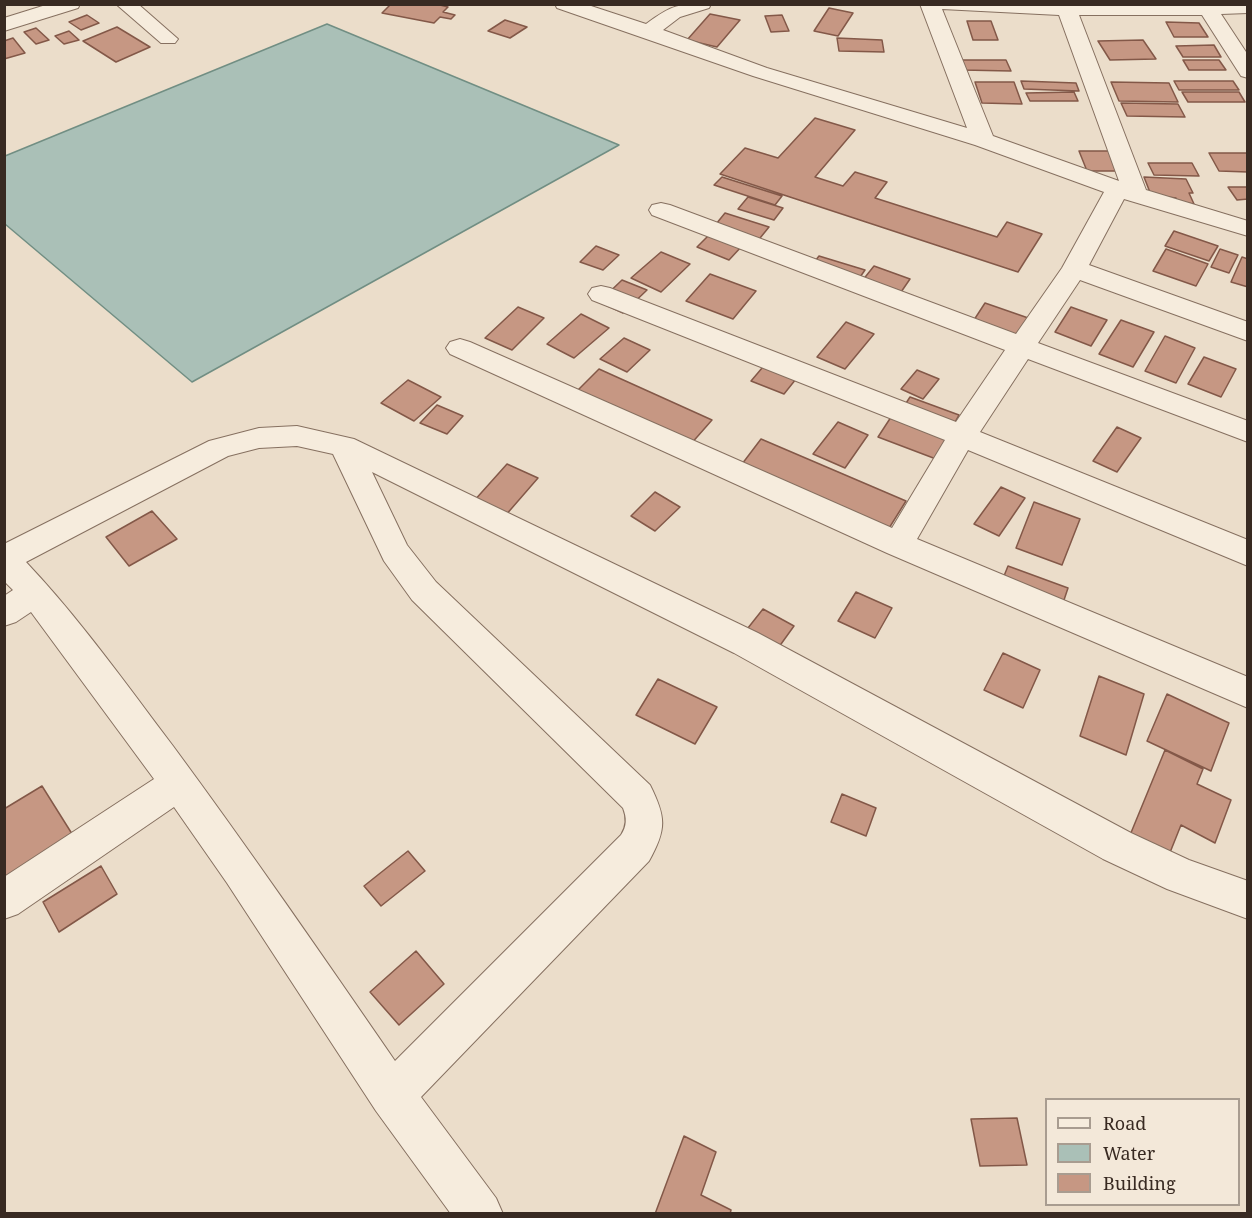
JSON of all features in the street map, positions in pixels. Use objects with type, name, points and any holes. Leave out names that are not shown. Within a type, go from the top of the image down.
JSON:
[{"type":"street","points":[[4,25],[71,4]]},
{"type":"street","points":[[125,4],[168,39]]},
{"type":"street","points":[[564,4],[760,72],[983,140],[1127,191],[1248,229]]},
{"type":"street","points":[[649,32],[673,13],[702,4]]},
{"type":"street","points":[[930,4],[983,140]]},
{"type":"street","points":[[944,4],[1067,9],[1248,7]]},
{"type":"street","points":[[1067,9],[1127,191]]},
{"type":"street","points":[[1208,9],[1248,72]]},
{"type":"street","points":[[898,544],[962,436],[1127,191]]},
{"type":"street","points":[[661,210],[1248,432]]},
{"type":"street","points":[[1074,269],[1248,332]]},
{"type":"street","points":[[601,294],[962,436],[1248,554]]},
{"type":"street","points":[[460,348],[898,544],[1248,693]]},
{"type":"street","points":[[480,1214],[392,1095],[241,870],[122,705],[20,603],[4,559],[219,448],[259,438],[297,436],[344,446],[746,643],[1117,846],[1181,876],[1248,900]]},
{"type":"street","points":[[344,446],[395,552],[424,591],[637,797],[645,813],[645,832],[635,848],[392,1095]]},
{"type":"street","points":[[4,900],[179,783]]},
{"type":"water","points":[[327,24],[619,145],[192,382],[5,224],[5,156]]},
{"type":"building","points":[[391,4],[436,4],[448,7],[443,12],[455,15],[451,19],[440,17],[434,23],[382,13]]},
{"type":"building","points":[[829,8],[853,13],[838,36],[814,31]]},
{"type":"building","points":[[710,14],[740,20],[717,47],[687,40]]},
{"type":"building","points":[[87,15],[99,23],[81,30],[69,22]]},
{"type":"building","points":[[782,15],[789,31],[771,32],[765,16]]},
{"type":"building","points":[[505,20],[527,27],[510,38],[488,31]]},
{"type":"building","points":[[967,21],[991,21],[998,40],[973,40]]},
{"type":"building","points":[[1166,22],[1199,23],[1208,37],[1174,37]]},
{"type":"building","points":[[117,27],[150,47],[116,62],[83,41]]},
{"type":"building","points":[[36,28],[49,40],[36,44],[24,32]]},
{"type":"building","points":[[69,31],[79,40],[64,44],[55,36]]},
{"type":"building","points":[[13,38],[25,53],[4,59],[4,41]]},
{"type":"building","points":[[837,38],[882,40],[884,52],[839,51]]},
{"type":"building","points":[[1143,40],[1156,59],[1110,60],[1098,41]]},
{"type":"building","points":[[1214,45],[1221,57],[1183,57],[1176,46]]},
{"type":"building","points":[[958,60],[1006,60],[1011,71],[962,70]]},
{"type":"building","points":[[1183,60],[1219,60],[1226,70],[1189,70]]},
{"type":"building","points":[[1021,81],[1076,83],[1079,91],[1024,89]]},
{"type":"building","points":[[1174,81],[1233,81],[1239,90],[1179,90]]},
{"type":"building","points":[[975,82],[1014,82],[1022,104],[982,103]]},
{"type":"building","points":[[1111,82],[1169,83],[1178,102],[1119,101]]},
{"type":"building","points":[[1074,92],[1078,101],[1030,101],[1026,93]]},
{"type":"building","points":[[1182,92],[1239,92],[1245,102],[1188,102]]},
{"type":"building","points":[[1121,103],[1178,104],[1185,117],[1127,116]]},
{"type":"building","points":[[815,118],[855,130],[815,177],[843,186],[855,172],[887,182],[875,198],[997,237],[1007,222],[1042,234],[1018,272],[720,174],[745,148],[778,158]]},
{"type":"building","points":[[1079,151],[1114,151],[1123,171],[1087,171]]},
{"type":"building","points":[[1209,153],[1248,153],[1248,172],[1219,171]]},
{"type":"building","points":[[1148,163],[1192,163],[1199,176],[1154,175]]},
{"type":"building","points":[[722,177],[782,196],[775,205],[714,185]]},
{"type":"building","points":[[1144,177],[1186,179],[1193,193],[1189,193],[1194,204],[1178,202],[1176,198],[1151,195]]},
{"type":"building","points":[[1228,187],[1248,187],[1248,199],[1237,200]]},
{"type":"building","points":[[748,197],[783,208],[774,220],[738,209]]},
{"type":"building","points":[[725,213],[769,227],[756,243],[712,229]]},
{"type":"building","points":[[1174,231],[1218,246],[1209,261],[1165,246]]},
{"type":"building","points":[[710,234],[742,246],[729,260],[697,247]]},
{"type":"building","points":[[596,246],[619,255],[603,270],[580,262]]},
{"type":"building","points":[[1166,249],[1208,264],[1196,286],[1153,271]]},
{"type":"building","points":[[1220,249],[1238,255],[1229,273],[1211,267]]},
{"type":"building","points":[[661,252],[690,264],[661,292],[631,278]]},
{"type":"building","points":[[819,256],[865,270],[858,280],[812,265]]},
{"type":"building","points":[[1242,257],[1248,259],[1248,287],[1231,282]]},
{"type":"building","points":[[874,266],[910,279],[899,295],[862,281]]},
{"type":"building","points":[[710,274],[756,291],[733,319],[686,301]]},
{"type":"building","points":[[622,280],[647,290],[623,313],[599,302]]},
{"type":"building","points":[[985,303],[1034,320],[1022,341],[972,323]]},
{"type":"building","points":[[518,307],[544,318],[512,350],[485,338]]},
{"type":"building","points":[[1071,307],[1107,320],[1091,346],[1055,332]]},
{"type":"building","points":[[581,314],[609,328],[574,358],[547,344]]},
{"type":"building","points":[[1121,320],[1154,332],[1133,367],[1099,354]]},
{"type":"building","points":[[846,322],[874,334],[845,369],[817,357]]},
{"type":"building","points":[[1165,336],[1195,348],[1176,383],[1145,371]]},
{"type":"building","points":[[624,338],[650,350],[627,372],[600,359]]},
{"type":"building","points":[[1204,357],[1236,369],[1221,397],[1188,384]]},
{"type":"building","points":[[768,361],[800,374],[784,394],[751,381]]},
{"type":"building","points":[[599,369],[712,420],[690,445],[576,392]]},
{"type":"building","points":[[917,370],[939,379],[923,399],[901,389]]},
{"type":"building","points":[[408,380],[441,397],[414,421],[381,403]]},
{"type":"building","points":[[910,397],[959,415],[949,433],[899,414]]},
{"type":"building","points":[[437,405],[463,416],[447,434],[420,423]]},
{"type":"building","points":[[893,414],[950,435],[936,459],[878,437]]},
{"type":"building","points":[[838,422],[868,435],[845,468],[813,454]]},
{"type":"building","points":[[1117,427],[1141,438],[1117,472],[1093,461]]},
{"type":"building","points":[[761,439],[906,501],[886,533],[739,468]]},
{"type":"building","points":[[507,464],[538,478],[505,516],[473,502]]},
{"type":"building","points":[[1001,487],[1025,498],[999,536],[974,524]]},
{"type":"building","points":[[655,492],[680,507],[655,531],[631,516]]},
{"type":"building","points":[[1034,502],[1080,519],[1062,565],[1016,548]]},
{"type":"building","points":[[152,511],[177,539],[129,566],[106,537]]},
{"type":"building","points":[[1008,566],[1068,588],[1061,609],[1000,586]]},
{"type":"building","points":[[856,592],[892,608],[875,638],[838,621]]},
{"type":"building","points":[[763,609],[794,626],[776,651],[744,633]]},
{"type":"building","points":[[1003,653],[1040,670],[1023,708],[984,690]]},
{"type":"building","points":[[1099,676],[1144,694],[1126,755],[1080,736]]},
{"type":"building","points":[[658,679],[717,707],[695,744],[636,715]]},
{"type":"building","points":[[1167,694],[1229,723],[1211,771],[1147,741]]},
{"type":"building","points":[[1165,750],[1203,769],[1197,784],[1231,800],[1215,843],[1181,825],[1167,860],[1128,840]]},
{"type":"building","points":[[42,786],[79,845],[4,893],[4,809]]},
{"type":"building","points":[[842,794],[876,808],[866,836],[831,822]]},
{"type":"building","points":[[408,851],[425,871],[381,906],[364,886]]},
{"type":"building","points":[[101,866],[117,894],[59,932],[43,902]]},
{"type":"building","points":[[416,951],[444,984],[399,1025],[370,992]]},
{"type":"building","points":[[1017,1118],[1027,1165],[980,1166],[971,1119]]},
{"type":"building","points":[[684,1136],[716,1152],[701,1195],[731,1210],[730,1214],[655,1214]]}]
